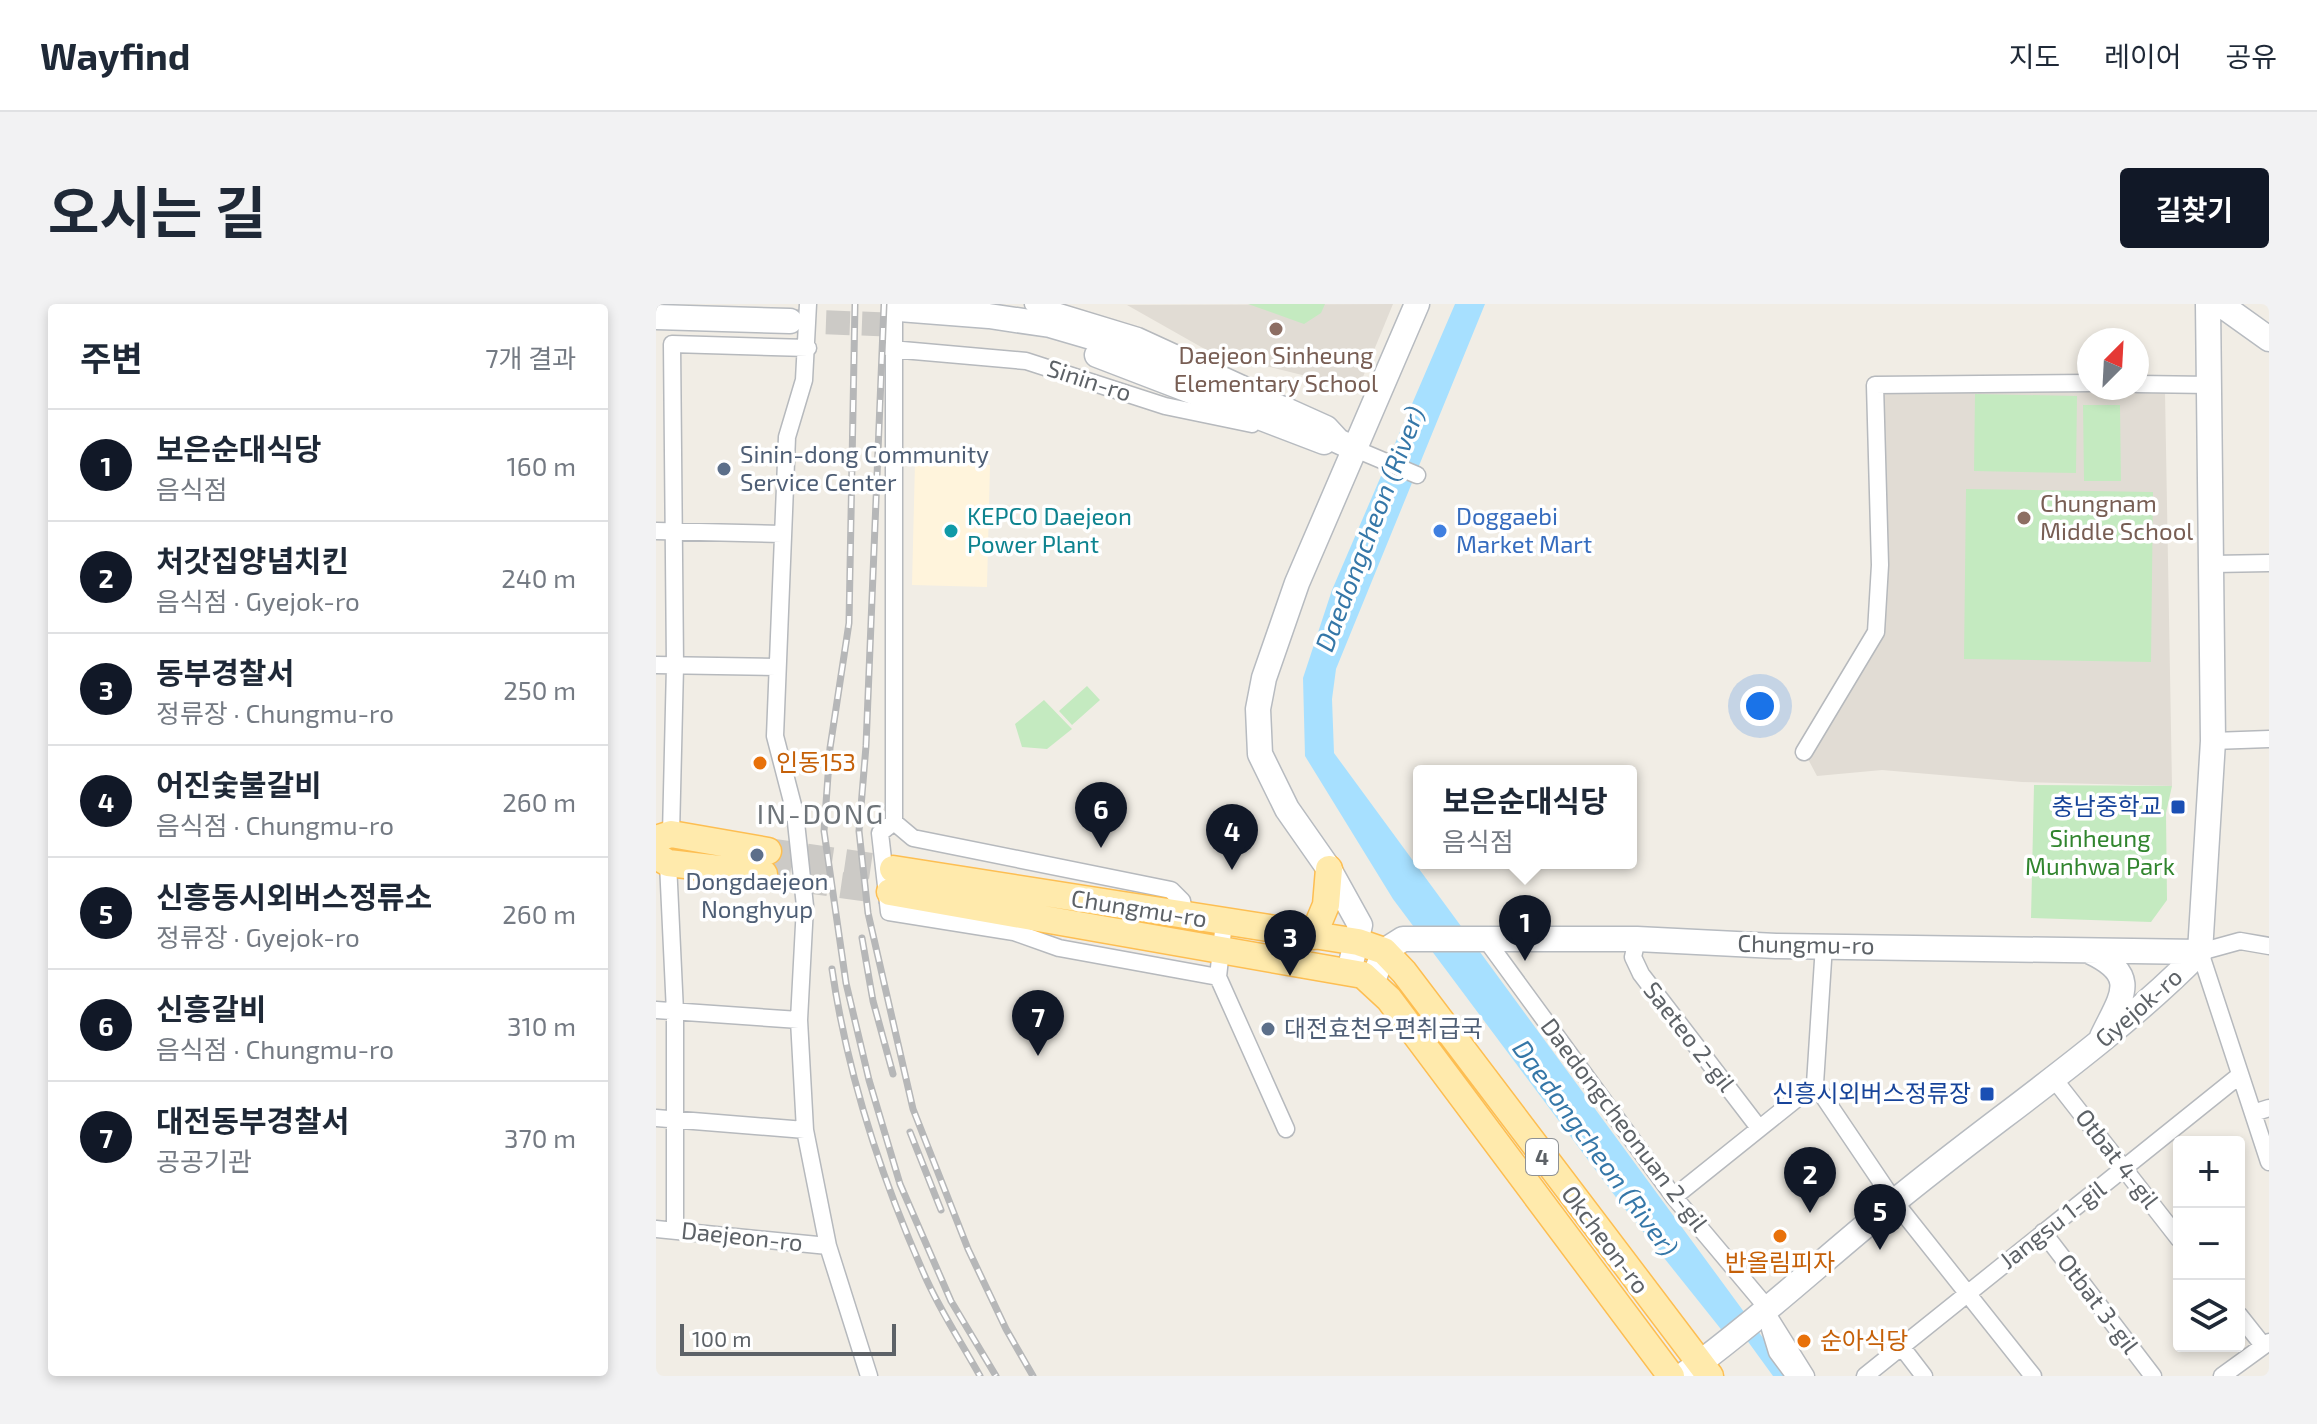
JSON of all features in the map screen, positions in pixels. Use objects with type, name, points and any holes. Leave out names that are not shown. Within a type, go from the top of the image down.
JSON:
[{"type":"main road","points":[[659,304],[796,311]]},
{"type":"main road","points":[[1417,304],[1352,448],[1297,583],[1264,678],[1258,709],[1260,754],[1287,809],[1355,911],[1360,925],[1361,976],[1671,1376]]},
{"type":"main road","name":"Gyejok-ro","points":[[1697,1372],[1894,1201],[2153,999],[2200,952],[2213,741],[2208,304]]},
{"type":"main road","points":[[2220,304],[2269,339]]},
{"type":"main road","points":[[656,317],[796,311]]},
{"type":"main road","name":"Sinin-ro","points":[[898,313],[1081,349],[1285,419],[1319,442],[1352,448]]},
{"type":"main road","points":[[662,860],[766,862],[664,836]]},
{"type":"main road","points":[[1313,936],[1326,905],[1329,869]]},
{"type":"main road","name":"Chungmu-ro","points":[[1361,976],[1220,964],[892,881],[1224,922],[1358,942],[1384,951],[1394,942],[1412,938],[1484,937],[2200,952]]},
{"type":"main road","points":[[1361,976],[1384,951]]},
{"type":"main road","name":"Okcheon-ro","points":[[1384,951],[1404,972],[1697,1372]]},
{"type":"main road","points":[[2089,951],[2114,963],[2124,977],[2123,992],[2099,1043]]},
{"type":"street","name":"Sinin-ro","points":[[1033,304],[1088,318],[1183,353],[1285,419]]},
{"type":"street","points":[[796,311],[808,348],[804,380],[787,437],[775,736],[795,813],[805,906],[799,1020],[805,1130],[828,1246],[869,1376]]},
{"type":"street","points":[[894,822],[895,439],[891,349],[898,313]]},
{"type":"street","points":[[664,836],[675,666],[672,344],[808,348]]},
{"type":"street","name":"Sinin-ro","points":[[891,349],[1026,361],[1165,406],[1285,419]]},
{"type":"street","points":[[1804,752],[1876,632],[1880,565],[1875,385],[2077,383]]},
{"type":"street","points":[[2149,384],[2211,385]]},
{"type":"street","points":[[1352,448],[1417,475]]},
{"type":"street","points":[[656,531],[782,534]]},
{"type":"street","points":[[2213,564],[2269,563]]},
{"type":"street","points":[[656,665],[776,667]]},
{"type":"street","points":[[2213,741],[2269,739]]},
{"type":"street","points":[[894,822],[880,833],[889,912],[1014,932],[1059,948],[1220,964]]},
{"type":"street","points":[[894,822],[913,838],[1171,890],[1182,901],[1185,917]]},
{"type":"street","points":[[662,860],[675,1012],[675,1231]]},
{"type":"street","points":[[1224,922],[1220,964],[1286,1129]]},
{"type":"street","name":"Daedongcheonuan 2-gil","points":[[1484,937],[1806,1376]]},
{"type":"street","name":"Saeteo 2-gil","points":[[1637,939],[1633,957],[1641,974],[1759,1128]]},
{"type":"street","points":[[2269,946],[2240,941],[2200,952],[2240,1075],[2261,1111],[2269,1162]]},
{"type":"street","points":[[1824,945],[1815,1084],[1894,1201],[2033,1376]]},
{"type":"street","points":[[656,1010],[799,1020]]},
{"type":"street","name":"Jangsu 1-gil","points":[[1865,1376],[2240,1075]]},
{"type":"street","name":"Otbat 4-gil","points":[[2054,1079],[2173,1231]]},
{"type":"street","points":[[1674,1197],[1815,1084]]},
{"type":"street","points":[[656,1118],[805,1130]]},
{"type":"street","name":"Daejeon-ro","points":[[656,1229],[828,1246]]},
{"type":"street","name":"Otbat 3-gil","points":[[2043,1232],[2153,1376]]},
{"type":"street","points":[[1763,1314],[1777,1352],[1794,1376]]},
{"type":"street","points":[[2222,1376],[2265,1343],[2245,1321]]},
{"type":"street","points":[[1901,1346],[1924,1376]]},
{"type":"shaded area","name":"Daejeon Sinheung Elementary School","points":[[1393,304],[1358,389],[1210,352],[1127,305]]},
{"type":"shaded area","name":"Chungnam Middle School","points":[[1884,388],[2077,391],[2077,400],[2149,400],[2149,392],[2165,392],[2172,786],[2022,782],[1882,770],[1817,776],[1808,759],[1879,644]]},
{"type":"shaded area","points":[[915,462],[990,465],[987,587],[912,585]]},
{"type":"green space","points":[[1248,304],[1325,304],[1321,313],[1304,324]]},
{"type":"green space","points":[[1975,394],[2077,396],[2076,473],[1974,471]]},
{"type":"green space","points":[[2083,405],[2120,405],[2121,481],[2084,481]]},
{"type":"green space","points":[[1966,489],[2153,492],[2151,662],[1964,659]]},
{"type":"green space","points":[[1087,686],[1100,700],[1072,725],[1059,711]]},
{"type":"green space","points":[[1044,700],[1072,729],[1047,749],[1022,747],[1015,724]]},
{"type":"green space","name":"Sinheung Munhwa Park","points":[[2034,785],[2172,786],[2166,813],[2167,900],[2151,922],[2031,918]]},
{"type":"water","name":"Daedongcheon (River)","points":[[1455,304],[1485,304],[1336,669],[1332,699],[1334,753],[1413,861],[1413,869],[1419,869],[1791,1376],[1773,1376],[1741,1332],[1724,1333],[1621,1204],[1393,899],[1305,756],[1303,678],[1332,590]]},
{"type":"tunnel","points":[[790,321],[901,325]]},
{"type":"tunnel","points":[[768,851],[893,869]]},
{"type":"tunnel","points":[[764,874],[890,892]]},
{"type":"railway","points":[[855,304],[849,623],[830,748],[824,831],[846,983],[869,1080],[900,1184],[951,1301],[996,1376]]},
{"type":"railway","points":[[884,304],[866,746],[859,831],[868,913],[913,1109],[968,1249],[1006,1329],[1033,1376]]},
{"type":"railway","points":[[862,938],[873,1001],[893,1074]]},
{"type":"railway","points":[[832,969],[856,1086],[880,1162],[930,1287],[980,1376]]},
{"type":"railway","points":[[910,1132],[941,1210]]},
{"type":"place","name":"Daejeon Sinheung Elementary School","points":[[1276,329]]},
{"type":"place","name":"Sinin-dong Community Service Center","points":[[724,469]]},
{"type":"place","name":"Chungnam Middle School","points":[[2024,518]]},
{"type":"place","name":"KEPCO Daejeon Power Plant","points":[[951,531]]},
{"type":"place","name":"Doggaebi Market Mart","points":[[1440,531]]},
{"type":"place","name":"인동153","points":[[760,763]]},
{"type":"place","name":"충남중학교","points":[[2178,807]]},
{"type":"place","name":"신흥갈비","points":[[1101,848]]},
{"type":"place","name":"Dongdaejeon Nonghyup","points":[[757,855]]},
{"type":"place","name":"어진숯불갈비","points":[[1232,870]]},
{"type":"place","name":"보은순대식당","points":[[1525,961]]},
{"type":"place","name":"동부경찰서","points":[[1290,976]]},
{"type":"place","name":"대전효천우편취급국","points":[[1268,1029]]},
{"type":"place","name":"대전동부경찰서","points":[[1038,1056]]},
{"type":"place","name":"신흥시외버스정류장","points":[[1987,1094]]},
{"type":"place","name":"처갓집양념치킨","points":[[1810,1213]]},
{"type":"place","name":"반올림피자","points":[[1780,1236]]},
{"type":"place","name":"신흥동시외버스정류소","points":[[1880,1250]]},
{"type":"place","name":"순아식당","points":[[1804,1341]]},
{"type":"district","name":"IN-DONG","points":[[821,814]]}]
